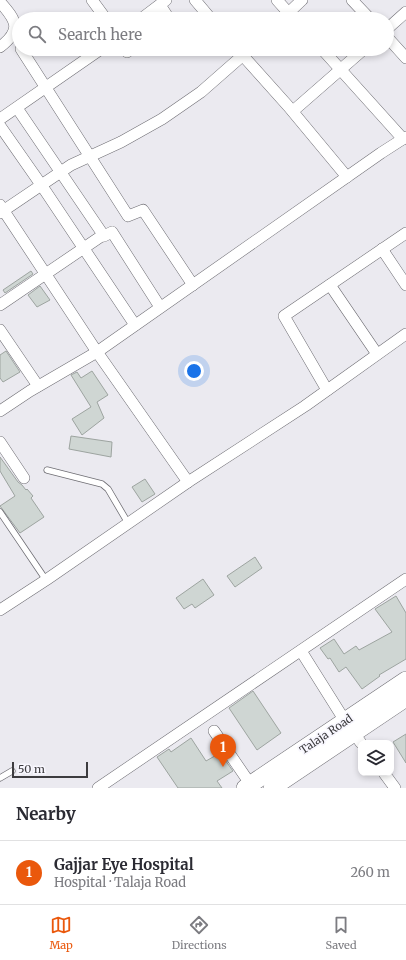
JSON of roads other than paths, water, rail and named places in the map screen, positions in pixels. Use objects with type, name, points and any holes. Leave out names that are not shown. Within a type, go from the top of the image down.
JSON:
[{"type":"main road","name":"Talaja Road","points":[[250,787],[353,732],[406,680]]},
{"type":"main road","name":"Talaja Road","points":[[272,788],[353,732],[406,698]]},
{"type":"street","points":[[92,0],[101,12]]},
{"type":"street","points":[[195,0],[205,12]]},
{"type":"street","points":[[277,0],[285,12]]},
{"type":"street","points":[[292,12],[302,0]]},
{"type":"street","points":[[352,0],[363,12]]},
{"type":"street","points":[[0,2],[12,17]]},
{"type":"street","points":[[150,12],[163,2],[166,12]]},
{"type":"street","points":[[394,23],[406,12]]},
{"type":"street","points":[[0,47],[12,42]]},
{"type":"street","points":[[394,45],[406,58]]},
{"type":"street","points":[[26,56],[89,157],[128,216],[143,210],[192,284]]},
{"type":"street","points":[[0,119],[91,56]]},
{"type":"street","points":[[188,482],[97,352],[1,209],[42,186],[71,165],[121,142],[162,119],[201,92],[239,56]]},
{"type":"street","points":[[248,56],[347,177]]},
{"type":"street","points":[[0,411],[38,386],[97,352],[381,152],[405,138],[329,56]]},
{"type":"street","points":[[293,111],[356,56]]},
{"type":"street","points":[[17,108],[103,235]]},
{"type":"street","points":[[0,126],[135,325]]},
{"type":"street","points":[[0,305],[103,235],[104,236],[112,232],[160,307]]},
{"type":"street","points":[[327,390],[284,316],[406,233]]},
{"type":"street","points":[[382,249],[406,286]]},
{"type":"street","points":[[330,285],[377,354]]},
{"type":"street","points":[[0,330],[38,386]]},
{"type":"street","points":[[0,610],[188,482],[327,390],[406,334]]},
{"type":"street","points":[[0,442],[24,478]]},
{"type":"street","points":[[98,788],[406,579]]},
{"type":"street","points":[[301,651],[353,732]]},
{"type":"street","points":[[214,731],[250,787]]},
{"type":"street","points":[[386,776],[395,788]]},
{"type":"lane","points":[[47,470],[102,484],[108,489],[128,523]]},
{"type":"lane","points":[[0,512],[46,580]]},
{"type":"lane","points":[[0,778],[12,771]]},
{"type":"place","name":"Gajjar Eye Hospital","points":[[223,767]]}]
